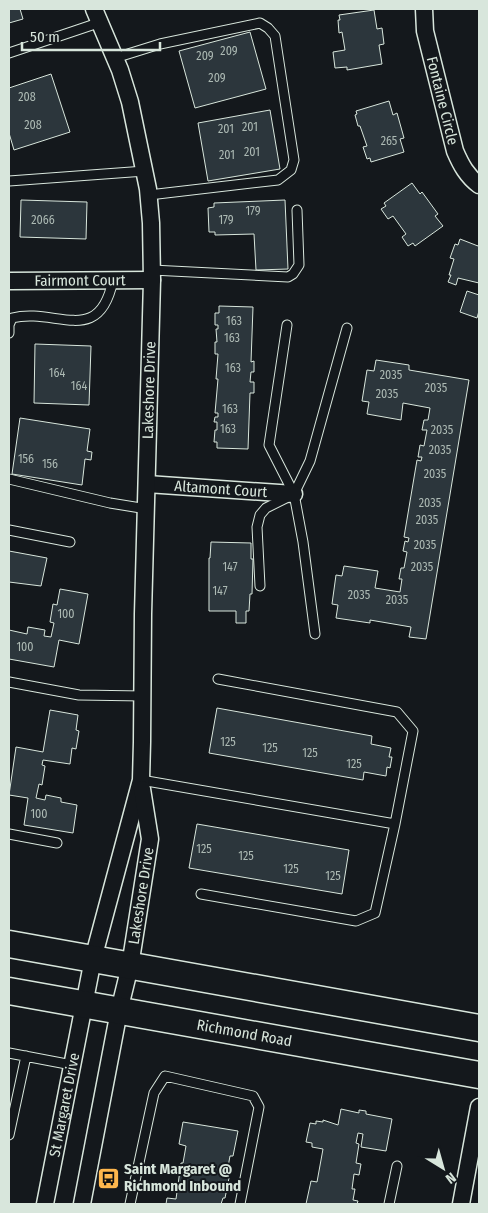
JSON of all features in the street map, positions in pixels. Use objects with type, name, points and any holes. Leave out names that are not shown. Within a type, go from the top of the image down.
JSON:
[{"type":"main road","points":[[9,944],[479,1028]]},
{"type":"main road","name":"Richmond Road","points":[[9,990],[479,1075]]},
{"type":"street","name":"Fontaine Circle","points":[[424,9],[425,31],[455,151],[462,166],[479,185]]},
{"type":"street","name":"Lakeshore Drive","points":[[98,16],[130,102],[145,172],[149,195],[152,275],[140,780],[150,839],[130,966],[119,1011]]},
{"type":"street","name":"Fairmont Court","points":[[9,281],[113,280],[152,275]]},
{"type":"street","name":"Altamont Court","points":[[147,484],[294,494]]},
{"type":"street","name":"Lakeshore Drive","points":[[83,1004],[140,780]]},
{"type":"street","name":"St Margaret Drive","points":[[45,1204],[83,1004]]},
{"type":"street","points":[[82,1204],[119,1011]]},
{"type":"street","points":[[461,1204],[479,1107]]},
{"type":"lane","points":[[9,53],[98,16]]},
{"type":"lane","points":[[115,58],[160,44],[260,24],[268,28],[275,36],[294,160],[291,170],[278,180],[149,195]]},
{"type":"lane","points":[[9,181],[145,172]]},
{"type":"lane","points":[[152,275],[288,277],[294,274],[299,265],[297,210]]},
{"type":"lane","points":[[9,333],[9,325],[12,318],[23,316],[86,320],[102,310],[110,296],[113,280]]},
{"type":"lane","points":[[287,326],[269,445],[294,494],[303,542],[315,634]]},
{"type":"lane","points":[[260,586],[257,527],[260,515],[266,508],[294,494],[310,461],[347,328]]},
{"type":"lane","points":[[9,479],[110,503],[146,509]]},
{"type":"lane","points":[[9,530],[70,542]]},
{"type":"lane","points":[[201,894],[356,921],[375,913],[413,731],[396,712],[218,679]]},
{"type":"lane","points":[[9,682],[79,695],[143,696]]},
{"type":"lane","points":[[140,780],[395,824]]},
{"type":"lane","points":[[9,834],[57,843]]},
{"type":"lane","points":[[9,1053],[72,1065]]},
{"type":"lane","points":[[9,1135],[26,1056]]},
{"type":"lane","points":[[130,1204],[154,1093],[165,1076],[253,1096],[259,1107],[240,1204]]},
{"type":"lane","points":[[389,1204],[397,1166]]},
{"type":"building","points":[[9,9],[20,9],[23,19],[9,23]]},
{"type":"building","points":[[374,10],[377,29],[382,28],[384,44],[379,45],[382,64],[347,70],[347,67],[335,68],[333,52],[345,50],[342,32],[339,33],[339,15]]},
{"type":"building","points":[[250,32],[266,89],[195,108],[179,51]]},
{"type":"building","points":[[51,74],[70,132],[14,150],[9,133],[9,88]]},
{"type":"building","points":[[389,101],[393,115],[397,113],[404,138],[400,139],[404,152],[371,162],[370,158],[367,159],[363,147],[367,146],[360,126],[358,126],[355,115],[357,114],[356,111]]},
{"type":"building","points":[[270,110],[280,169],[208,181],[198,123]]},
{"type":"building","points":[[412,183],[420,194],[422,192],[438,214],[435,216],[443,226],[415,246],[413,243],[408,246],[402,237],[406,234],[393,216],[388,219],[381,209],[386,206],[384,203]]},
{"type":"building","points":[[21,200],[87,202],[86,239],[20,237]]},
{"type":"building","points":[[285,200],[288,269],[256,270],[254,234],[215,235],[215,232],[209,232],[208,208],[214,207],[214,203]]},
{"type":"building","points":[[460,239],[478,246],[479,243],[479,283],[458,278],[456,285],[448,282],[454,259],[450,258],[455,244],[458,245]]},
{"type":"building","points":[[467,291],[479,295],[477,318],[460,312]]},
{"type":"building","points":[[219,306],[253,307],[251,362],[254,361],[254,372],[251,372],[250,382],[254,382],[254,393],[250,393],[248,449],[217,448],[217,442],[214,442],[217,422],[214,422],[215,417],[218,417],[218,413],[215,413],[218,354],[215,354],[215,342],[217,342],[216,329],[218,329],[218,325],[215,325],[215,313],[219,313]]},
{"type":"building","points":[[35,344],[91,346],[89,405],[34,403]]},
{"type":"building","points":[[376,360],[409,365],[409,370],[469,380],[426,639],[409,637],[411,627],[370,620],[370,623],[336,618],[338,605],[332,604],[336,575],[342,576],[344,566],[378,571],[375,588],[400,592],[402,579],[399,579],[401,568],[404,568],[407,552],[403,551],[405,541],[408,542],[409,538],[404,537],[417,460],[421,461],[422,457],[418,457],[420,445],[424,446],[427,430],[422,430],[424,420],[428,420],[430,408],[403,403],[401,420],[367,414],[369,402],[362,401],[367,370],[374,371]]},
{"type":"building","points":[[20,418],[90,429],[87,451],[92,452],[91,460],[85,459],[82,485],[12,474]]},
{"type":"building","points":[[211,542],[251,543],[251,559],[253,559],[252,594],[250,594],[249,611],[246,611],[246,623],[236,623],[236,611],[209,611],[209,558]]},
{"type":"building","points":[[9,551],[47,558],[41,586],[9,582]]},
{"type":"building","points":[[60,589],[88,594],[79,644],[59,640],[54,667],[9,659],[9,630],[27,634],[28,627],[45,630],[44,636],[51,637],[54,623],[50,622],[53,604],[57,605]]},
{"type":"building","points":[[217,708],[372,736],[371,744],[391,748],[389,757],[392,757],[390,768],[387,767],[386,776],[364,772],[363,780],[209,753]]},
{"type":"building","points":[[50,710],[78,715],[76,730],[79,731],[76,749],[72,748],[70,764],[43,760],[42,765],[45,766],[42,785],[39,784],[36,798],[45,800],[46,795],[61,798],[61,802],[77,805],[73,833],[24,825],[28,798],[9,795],[16,747],[43,752]]},
{"type":"building","points":[[197,824],[349,850],[342,894],[189,868]]},
{"type":"building","points":[[341,1109],[359,1113],[359,1110],[366,1111],[366,1114],[392,1119],[386,1151],[361,1147],[363,1134],[358,1133],[356,1143],[359,1144],[356,1163],[361,1164],[359,1175],[354,1174],[352,1189],[355,1189],[353,1200],[358,1201],[357,1204],[306,1204],[311,1181],[317,1182],[323,1149],[312,1147],[312,1143],[306,1142],[310,1123],[316,1124],[316,1121],[323,1122],[323,1120],[338,1125]]},
{"type":"building","points":[[183,1122],[238,1131],[233,1156],[230,1156],[228,1167],[231,1168],[225,1198],[223,1198],[221,1204],[166,1204],[167,1198],[176,1199],[181,1163],[183,1163],[186,1146],[179,1144]]},
{"type":"place","name":"Saint Margaret @ Richmond Inbound","points":[[108,1178]]}]
